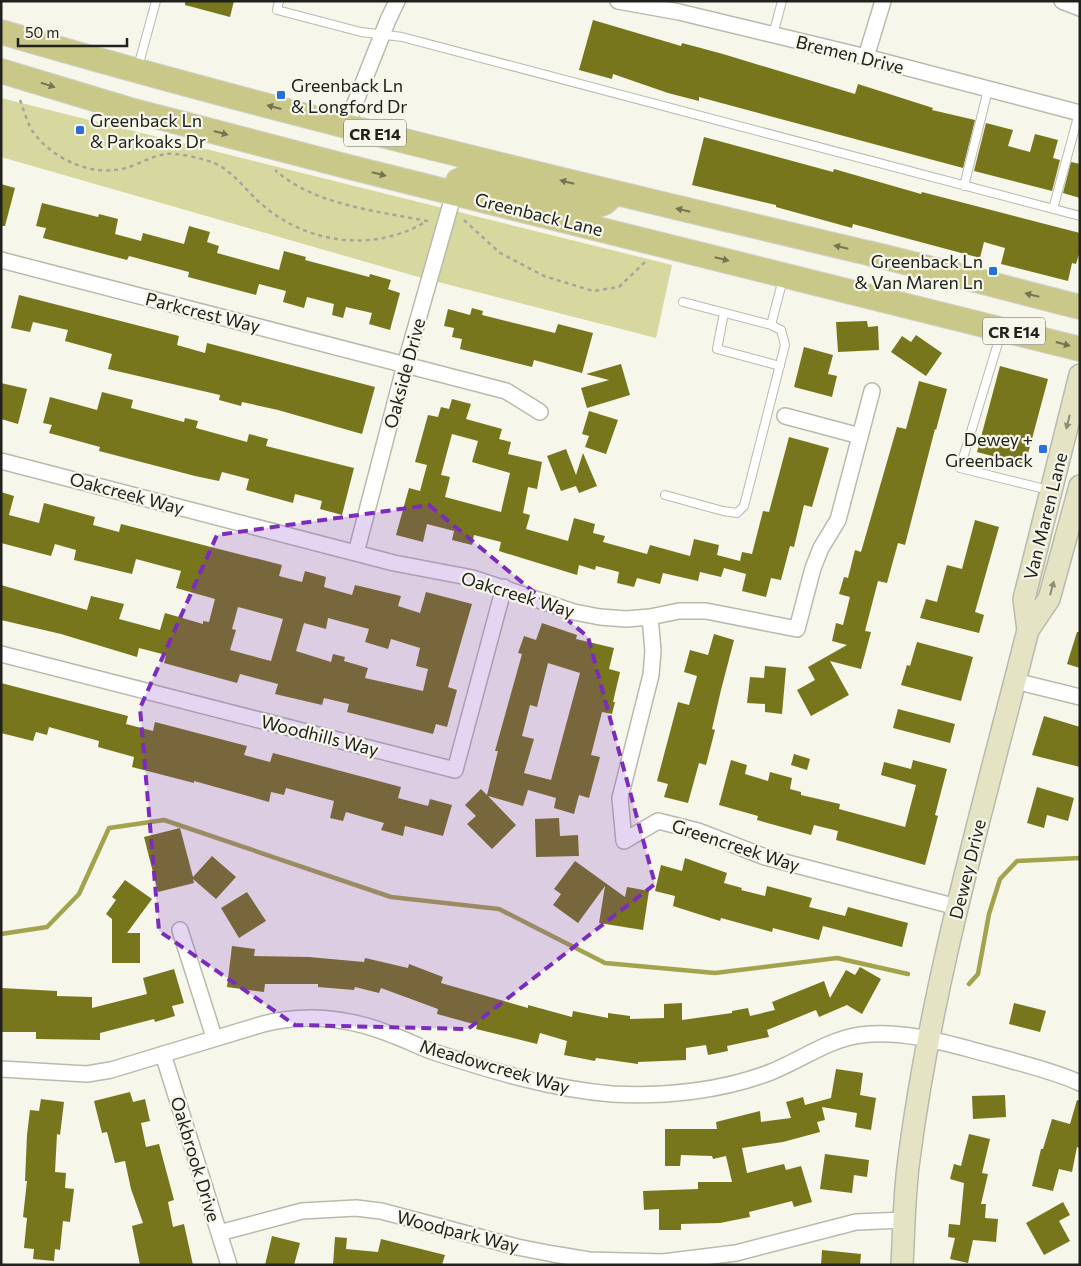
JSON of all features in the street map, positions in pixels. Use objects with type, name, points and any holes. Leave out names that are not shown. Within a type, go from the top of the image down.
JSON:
[{"type":"main road","name":"CR E14","points":[[1,32],[137,71],[346,126],[614,194],[871,254],[1080,307]]},
{"type":"main road","name":"Greenback Lane","points":[[1,71],[127,109],[454,193],[1003,328],[1080,349]]},
{"type":"main road","points":[[454,193],[458,181],[467,177],[595,206],[604,203],[614,194]]},
{"type":"main road","name":"Van Maren Lane","points":[[1028,630],[1024,599],[1080,375]]},
{"type":"main road","name":"Dewey Drive","points":[[902,1265],[908,1161],[957,907],[1028,630],[1048,599],[1070,534],[1080,486]]},
{"type":"street","points":[[346,126],[382,34],[398,1]]},
{"type":"street","name":"Bremen Drive","points":[[618,1],[681,7],[773,35],[866,57],[1080,113]]},
{"type":"street","points":[[866,57],[883,1]]},
{"type":"street","points":[[1062,1],[1080,8]]},
{"type":"street","name":"Oakside Drive","points":[[356,553],[405,364],[454,193]]},
{"type":"street","name":"Parkcrest Way","points":[[1,260],[506,391],[540,412]]},
{"type":"street","name":"Oakcreek Way","points":[[1,461],[356,553],[504,587],[574,612],[600,617],[650,617],[679,610],[706,611],[797,629],[813,568],[821,548],[838,520],[872,391]]},
{"type":"street","points":[[785,416],[860,436]]},
{"type":"street","name":"Woodhills Way","points":[[1,654],[455,770],[504,587]]},
{"type":"street","name":"Greencreek Way","points":[[650,617],[653,651],[651,675],[620,798],[624,841],[658,821],[698,831],[765,857],[957,907]]},
{"type":"street","points":[[1015,681],[1080,697]]},
{"type":"street","points":[[180,930],[214,1037]]},
{"type":"street","name":"Meadowcreek Way","points":[[1,1069],[87,1074],[111,1070],[214,1037],[286,1018],[315,1017],[344,1020],[369,1026],[431,1051],[546,1085],[612,1094],[643,1095],[697,1090],[736,1082],[770,1072],[818,1049],[861,1035],[898,1034],[930,1040],[1059,1073],[1080,1082]]},
{"type":"street","name":"Oakbrook Drive","points":[[163,1054],[229,1265]]},
{"type":"street","name":"Woodpark Way","points":[[219,1233],[302,1211],[356,1208],[382,1211],[518,1247],[553,1254],[589,1260],[664,1262],[736,1253],[856,1222],[904,1220]]},
{"type":"lane","points":[[137,71],[156,1]]},
{"type":"lane","points":[[279,1],[277,10],[362,32],[402,37],[1080,216]]},
{"type":"lane","points":[[773,35],[782,1]]},
{"type":"lane","points":[[964,186],[988,90]]},
{"type":"lane","points":[[1053,209],[1080,113]]},
{"type":"lane","points":[[771,325],[784,274]]},
{"type":"lane","points":[[664,495],[723,511],[737,512],[744,506],[785,345],[781,330],[771,325],[683,302]]},
{"type":"lane","points":[[724,313],[717,350],[780,366]]},
{"type":"lane","points":[[1003,328],[960,468],[1051,491]]},
{"type":"path","points":[[20,100],[32,130],[45,146],[66,161],[95,170],[126,168],[167,154],[214,163],[235,176],[243,188],[266,208],[298,228],[333,240],[354,241],[402,235],[427,221],[371,210],[326,197],[301,188],[275,170]]},
{"type":"path","points":[[464,220],[500,253],[544,276],[593,292],[619,287],[645,262]]},
{"type":"highlighted area","points":[[429,505],[588,637],[655,884],[468,1029],[295,1025],[159,931],[140,708],[217,535]]},
{"type":"green space","points":[[1,98],[672,265],[656,338],[415,276],[1,157]]},
{"type":"building","points":[[185,1],[234,1],[230,17],[185,5]]},
{"type":"building","points":[[593,20],[681,46],[682,43],[723,54],[855,94],[858,84],[933,108],[932,110],[975,120],[963,168],[699,97],[699,101],[668,93],[613,74],[612,79],[579,70]]},
{"type":"building","points":[[986,123],[1013,130],[1008,146],[1030,152],[1035,134],[1058,140],[1053,158],[1060,160],[1052,191],[974,171]]},
{"type":"building","points":[[704,137],[833,172],[834,169],[921,194],[922,192],[1080,233],[1080,251],[1076,264],[1072,263],[1068,281],[1001,264],[1005,248],[984,242],[980,258],[853,224],[852,228],[776,207],[776,205],[692,185]]},
{"type":"building","points":[[1071,162],[1080,164],[1080,198],[1063,193]]},
{"type":"building","points":[[1,184],[15,188],[5,226],[1,226]]},
{"type":"building","points":[[42,203],[98,217],[99,214],[118,219],[115,234],[141,241],[143,233],[184,244],[189,226],[210,232],[207,242],[219,246],[217,253],[279,270],[284,251],[306,257],[305,260],[369,277],[370,274],[391,280],[388,289],[400,293],[390,330],[369,324],[372,313],[346,307],[343,318],[332,315],[334,304],[307,297],[304,308],[283,302],[286,291],[259,284],[256,295],[188,277],[189,272],[129,256],[127,260],[43,238],[46,228],[36,226]]},
{"type":"building","points":[[19,295],[179,336],[177,345],[205,353],[207,343],[375,387],[362,434],[278,410],[242,402],[241,406],[219,400],[220,395],[108,369],[112,354],[65,341],[68,330],[33,322],[30,332],[11,328]]},
{"type":"building","points":[[472,308],[483,311],[482,315],[555,333],[558,324],[593,333],[582,373],[534,360],[532,367],[460,349],[462,339],[452,337],[454,328],[444,326],[448,309],[470,315]]},
{"type":"building","points":[[867,321],[868,327],[878,326],[879,350],[838,352],[836,322]]},
{"type":"building","points":[[916,335],[942,353],[926,376],[891,352],[902,336],[911,342]]},
{"type":"building","points":[[804,347],[833,355],[828,374],[837,376],[832,397],[794,387]]},
{"type":"building","points":[[621,364],[630,395],[587,408],[581,388],[609,380],[586,374]]},
{"type":"building","points":[[1000,366],[1048,379],[1025,465],[977,452]]},
{"type":"building","points":[[919,381],[947,389],[905,545],[898,543],[887,583],[878,581],[865,631],[871,632],[861,669],[830,661],[849,695],[811,716],[797,690],[815,680],[808,667],[847,645],[832,641],[836,623],[843,625],[850,597],[839,594],[844,577],[848,578],[855,550],[861,552],[897,427],[906,429]]},
{"type":"building","points":[[1,383],[27,389],[18,424],[1,419]]},
{"type":"building","points":[[102,392],[133,400],[131,408],[184,422],[185,418],[198,421],[196,428],[247,442],[249,434],[268,439],[266,446],[354,468],[342,515],[320,509],[322,501],[295,494],[293,503],[246,490],[249,479],[222,472],[219,481],[195,476],[99,451],[100,447],[49,433],[52,425],[43,423],[50,397],[97,410]]},
{"type":"building","points":[[452,399],[471,404],[466,419],[502,429],[499,439],[511,442],[508,454],[542,462],[537,489],[528,487],[523,513],[530,515],[526,529],[568,541],[574,518],[595,524],[593,533],[605,536],[603,542],[647,554],[650,545],[690,556],[694,539],[719,545],[717,555],[740,561],[742,552],[752,554],[763,511],[769,512],[789,437],[829,448],[812,507],[804,505],[794,547],[790,546],[781,580],[771,578],[766,597],[742,591],[746,574],[724,568],[721,577],[700,572],[698,581],[663,573],[660,584],[637,578],[634,587],[617,583],[619,572],[596,566],[595,570],[579,565],[577,575],[499,551],[501,542],[474,535],[472,545],[452,540],[454,531],[427,524],[423,542],[396,535],[409,488],[420,491],[427,465],[415,462],[428,415],[438,417],[441,407],[449,409]],"holes":[[[452,434],[478,441],[472,462],[510,473],[501,512],[445,497],[450,477],[441,475]]]},
{"type":"building","points":[[589,411],[618,420],[606,454],[585,447],[589,436],[582,434]]},
{"type":"building","points":[[566,449],[576,475],[583,453],[597,486],[579,493],[576,486],[561,491],[547,456]]},
{"type":"building","points":[[1,492],[14,496],[9,515],[39,523],[44,503],[95,517],[93,525],[119,532],[121,524],[282,565],[279,576],[302,582],[305,571],[326,577],[324,587],[352,595],[355,585],[401,596],[398,606],[420,613],[426,592],[472,604],[448,687],[457,690],[447,727],[436,724],[433,734],[347,712],[349,704],[324,698],[322,705],[275,694],[278,684],[240,674],[237,683],[164,663],[166,655],[139,648],[137,657],[61,634],[1,620],[1,585],[87,610],[91,596],[124,604],[119,619],[160,630],[165,613],[203,624],[203,621],[209,622],[215,599],[176,588],[181,571],[136,559],[132,574],[74,560],[76,550],[55,544],[51,556],[1,543]],"holes":[[[238,607],[283,619],[271,661],[230,650],[236,630],[232,629]],[[328,618],[369,629],[365,642],[388,649],[391,639],[420,648],[416,666],[428,669],[423,691],[365,678],[368,668],[344,661],[345,657],[333,654],[331,662],[296,651],[304,623],[326,629]]]},
{"type":"building","points":[[975,520],[999,527],[975,612],[984,615],[979,633],[920,618],[926,599],[937,602],[947,565],[962,569]]},
{"type":"building","points":[[542,623],[577,635],[576,639],[614,648],[609,669],[620,672],[613,702],[615,702],[612,714],[602,712],[591,755],[600,757],[589,798],[579,795],[574,814],[554,808],[556,798],[528,790],[523,806],[488,796],[516,825],[492,849],[467,824],[476,816],[465,805],[481,789],[487,795],[498,751],[495,751],[522,654],[518,653],[524,636],[536,640]],"holes":[[[548,663],[580,673],[551,780],[524,773],[534,739],[522,736],[530,705],[537,707]]]},
{"type":"building","points":[[1077,632],[1080,632],[1080,668],[1067,664]]},
{"type":"building","points":[[714,634],[734,640],[712,729],[715,730],[706,765],[699,763],[688,803],[664,797],[668,784],[657,781],[678,702],[689,705],[697,676],[684,672],[690,650],[708,655]]},
{"type":"building","points":[[917,642],[973,657],[961,701],[901,685],[907,665],[910,666]]},
{"type":"building","points":[[765,666],[786,668],[782,714],[765,712],[765,704],[747,703],[750,677],[764,678]]},
{"type":"building","points":[[1,683],[128,716],[126,724],[153,731],[155,722],[247,746],[244,755],[270,762],[273,753],[401,787],[398,798],[428,806],[430,799],[452,805],[443,836],[405,826],[403,836],[381,830],[384,823],[346,812],[343,821],[330,818],[334,801],[286,788],[284,795],[271,792],[269,802],[194,781],[194,783],[132,767],[134,757],[98,747],[99,741],[49,727],[47,735],[36,732],[33,741],[1,733]]},
{"type":"building","points":[[898,709],[955,724],[950,743],[893,728]]},
{"type":"building","points":[[1044,716],[1080,727],[1080,767],[1032,755]]},
{"type":"building","points":[[794,754],[810,759],[807,770],[791,765]]},
{"type":"building","points":[[731,760],[747,765],[745,774],[768,781],[770,772],[792,778],[790,789],[801,792],[801,795],[840,804],[839,809],[905,827],[916,785],[881,775],[884,762],[911,769],[913,760],[947,769],[935,815],[938,816],[925,865],[836,840],[838,831],[814,825],[811,835],[757,820],[758,816],[719,805]]},
{"type":"building","points":[[1037,787],[1074,798],[1068,821],[1047,815],[1044,828],[1027,823]]},
{"type":"building","points":[[559,818],[560,836],[578,835],[579,856],[536,857],[535,819]]},
{"type":"building","points":[[180,828],[193,877],[212,856],[236,877],[216,899],[193,879],[194,883],[158,892],[144,837]]},
{"type":"building","points":[[685,858],[727,873],[724,883],[742,888],[741,890],[765,896],[767,886],[812,898],[809,907],[845,916],[848,907],[908,923],[902,947],[823,926],[819,940],[773,928],[772,932],[721,918],[720,921],[673,906],[675,896],[655,891],[661,865],[682,871]]},
{"type":"building","points":[[575,861],[625,897],[627,887],[649,891],[643,930],[599,923],[605,886],[578,923],[553,905],[561,894],[554,889]]},
{"type":"building","points":[[125,880],[152,899],[127,933],[140,933],[140,963],[112,963],[112,919],[106,914],[116,900],[112,897]]},
{"type":"building","points":[[247,892],[266,921],[239,938],[221,908]]},
{"type":"building","points":[[232,946],[255,949],[254,956],[309,957],[364,962],[365,958],[408,968],[409,964],[443,977],[441,983],[528,1008],[528,1005],[572,1017],[573,1011],[608,1018],[608,1013],[630,1016],[630,1019],[664,1018],[664,1004],[682,1003],[682,1020],[732,1013],[732,1011],[748,1008],[750,1016],[775,1010],[772,1002],[824,981],[830,998],[846,970],[855,975],[860,967],[881,979],[862,1014],[847,1005],[819,1017],[816,1010],[767,1030],[769,1037],[727,1046],[728,1051],[708,1055],[706,1045],[686,1048],[686,1060],[638,1062],[638,1064],[596,1058],[595,1061],[564,1055],[567,1041],[540,1033],[537,1044],[476,1029],[477,1025],[437,1014],[438,1009],[381,988],[379,993],[355,987],[354,990],[318,987],[318,984],[265,984],[264,992],[227,987]]},
{"type":"building","points":[[174,969],[184,1003],[172,1006],[175,1016],[155,1022],[154,1019],[100,1033],[100,1040],[36,1039],[36,1032],[1,1032],[1,988],[57,991],[57,996],[92,997],[92,1008],[147,994],[143,978]]},
{"type":"building","points":[[1014,1003],[1046,1011],[1040,1032],[1009,1024]]},
{"type":"building","points":[[836,1069],[863,1073],[860,1095],[876,1098],[871,1130],[855,1127],[857,1113],[822,1107],[825,1120],[817,1122],[820,1132],[783,1142],[742,1148],[747,1173],[784,1164],[786,1170],[801,1166],[812,1202],[794,1207],[792,1201],[749,1212],[750,1217],[720,1223],[681,1224],[681,1230],[659,1230],[659,1209],[644,1210],[643,1191],[698,1189],[698,1182],[732,1182],[726,1156],[713,1159],[712,1156],[681,1155],[680,1166],[665,1166],[665,1129],[717,1129],[716,1122],[760,1111],[761,1122],[791,1118],[786,1102],[803,1097],[805,1105],[831,1098]]},
{"type":"building","points":[[130,1092],[133,1102],[145,1099],[150,1121],[141,1123],[146,1147],[159,1144],[174,1200],[168,1202],[173,1227],[184,1224],[193,1265],[140,1265],[132,1226],[143,1223],[131,1189],[125,1161],[115,1163],[107,1132],[102,1133],[94,1101]]},
{"type":"building","points":[[1005,1095],[1006,1117],[973,1119],[972,1096]]},
{"type":"building","points":[[41,1099],[64,1102],[60,1135],[57,1134],[55,1172],[66,1173],[65,1188],[74,1189],[70,1222],[63,1221],[60,1250],[55,1249],[54,1261],[33,1259],[34,1249],[24,1248],[27,1218],[23,1217],[27,1181],[25,1181],[27,1135],[30,1110],[39,1111]]},
{"type":"building","points":[[1077,1100],[1080,1101],[1080,1148],[1077,1147],[1072,1172],[1059,1169],[1053,1191],[1032,1186],[1041,1149],[1043,1149],[1052,1119],[1070,1124]]},
{"type":"building","points":[[969,1134],[990,1139],[982,1173],[988,1174],[981,1204],[986,1204],[985,1218],[998,1219],[996,1242],[973,1240],[968,1263],[950,1259],[955,1238],[948,1237],[949,1224],[960,1225],[964,1183],[950,1179],[954,1164],[961,1166]]},
{"type":"building","points":[[825,1154],[869,1160],[867,1177],[854,1175],[852,1193],[820,1189]]},
{"type":"building","points":[[1063,1202],[1070,1215],[1059,1221],[1070,1241],[1044,1255],[1026,1223]]},
{"type":"building","points":[[272,1236],[300,1243],[294,1265],[265,1265]]},
{"type":"building","points":[[335,1237],[347,1238],[346,1249],[378,1252],[381,1239],[445,1255],[442,1265],[333,1265]]},
{"type":"building","points":[[822,1250],[861,1254],[860,1265],[821,1265]]},
{"type":"waterway","points":[[1,934],[47,927],[79,894],[109,828],[164,820],[391,897],[499,909],[605,963],[715,973],[837,958],[908,974]]},
{"type":"waterway","points":[[969,984],[978,974],[989,914],[1000,879],[1017,861],[1080,858]]},
{"type":"place","name":"Greenback Ln & Longford Dr","points":[[281,95]]},
{"type":"place","name":"Greenback Ln & Parkoaks Dr","points":[[80,130]]},
{"type":"place","name":"Greenback Ln & Van Maren Ln","points":[[993,271]]},
{"type":"place","name":"Dewey + Greenback","points":[[1043,449]]}]
